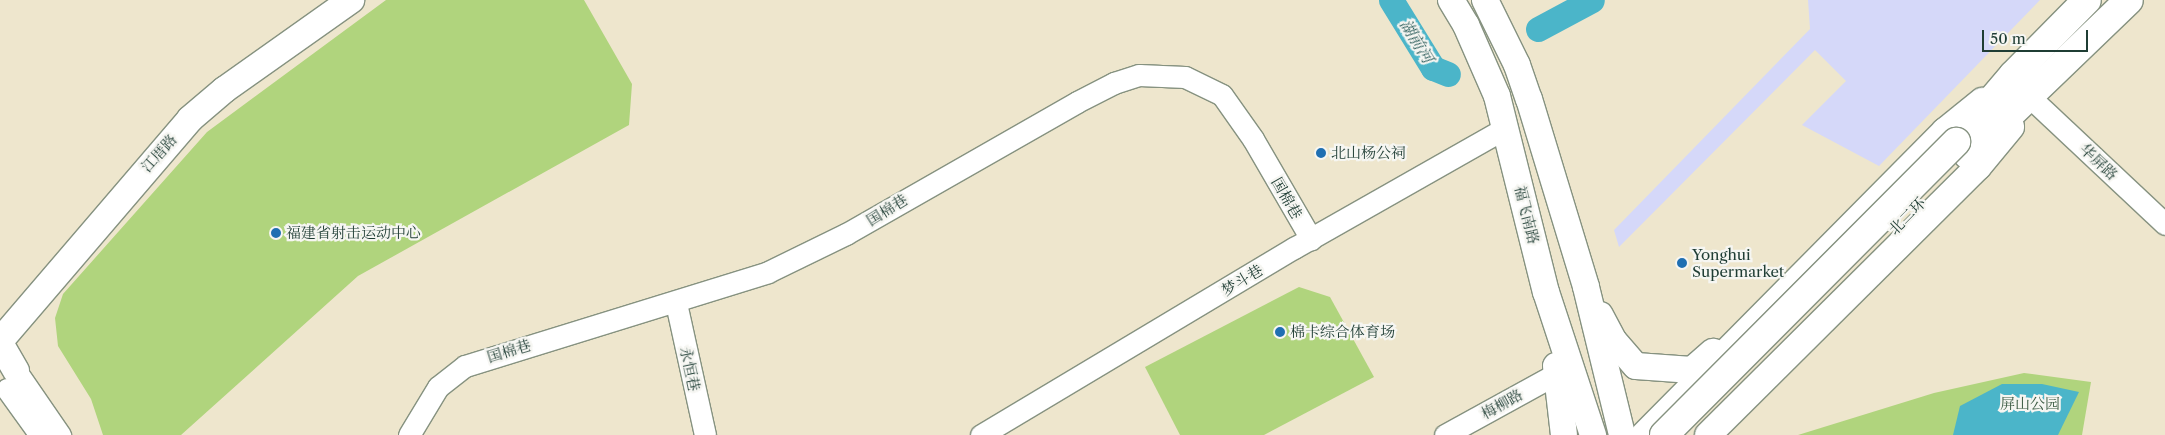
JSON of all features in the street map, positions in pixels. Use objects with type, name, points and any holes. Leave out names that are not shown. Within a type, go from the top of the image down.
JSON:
[{"type":"highway","name":"北二环","points":[[1688,435],[1962,149],[2013,75],[2088,0]]},
{"type":"highway","name":"北二环","points":[[1664,435],[1962,149],[2053,76],[2129,0]]},
{"type":"main road","name":"江厝路","points":[[0,310],[168,120],[250,50],[321,0]]},
{"type":"main road","name":"江厝路","points":[[0,342],[190,119],[229,86],[351,0]]},
{"type":"main road","name":"福飞南路","points":[[1451,0],[1466,25],[1497,96],[1546,292],[1593,435]]},
{"type":"main road","points":[[1485,0],[1517,65],[1529,99],[1586,287],[1622,435]]},
{"type":"main road","points":[[1644,435],[1944,131],[2013,75]]},
{"type":"main road","points":[[1712,433],[1978,167],[2053,76]]},
{"type":"main road","points":[[1505,128],[1528,268],[1558,373],[1564,435]]},
{"type":"main road","points":[[1586,287],[1614,341],[1636,366],[1692,370],[1796,283]]},
{"type":"main road","points":[[0,342],[8,380]]},
{"type":"main road","points":[[1737,342],[1770,375]]},
{"type":"street","name":"国棉巷","points":[[409,435],[438,387],[465,366],[496,354],[676,303],[768,272],[846,234],[1077,102],[1114,83],[1139,75],[1185,77],[1222,95],[1253,139],[1311,239]]},
{"type":"street","name":"华屏路","points":[[2034,100],[2165,224]]},
{"type":"street","name":"梦斗巷","points":[[981,435],[1311,239],[1505,128]]},
{"type":"street","name":"永恒巷","points":[[676,303],[704,435]]},
{"type":"street","name":"梅柳路","points":[[1445,435],[1558,373]]},
{"type":"street","points":[[8,380],[40,435]]},
{"type":"street","points":[[8,380],[60,435]]},
{"type":"shaded area","points":[[1808,0],[2040,0],[1879,166],[1802,125],[1846,81],[1815,50],[1619,247],[1614,230],[1810,29]]},
{"type":"green space","name":"福建省射击运动中心","points":[[386,0],[584,0],[632,84],[629,125],[358,276],[181,435],[103,435],[91,399],[58,346],[55,318],[63,294],[207,132]]},
{"type":"green space","name":"棉卡综合体育场","points":[[1299,287],[1330,297],[1374,377],[1264,435],[1180,435],[1145,367]]},
{"type":"green space","name":"屏山公园","points":[[2024,373],[2091,382],[2082,435],[1798,435],[1934,393]]},
{"type":"water","points":[[2002,384],[2042,384],[2079,392],[2058,435],[1953,435],[1960,406]]},
{"type":"waterway","name":"湖前河","points":[[1391,0],[1433,68],[1448,74]]},
{"type":"waterway","name":"湖前河","points":[[1538,29],[1592,0]]},
{"type":"place","name":"北山杨公祠","points":[[1321,153]]},
{"type":"place","name":"福建省射击运动中心","points":[[276,233]]},
{"type":"place","name":"Yonghui Supermarket","points":[[1682,263]]},
{"type":"place","name":"棉卡综合体育场","points":[[1280,332]]}]
